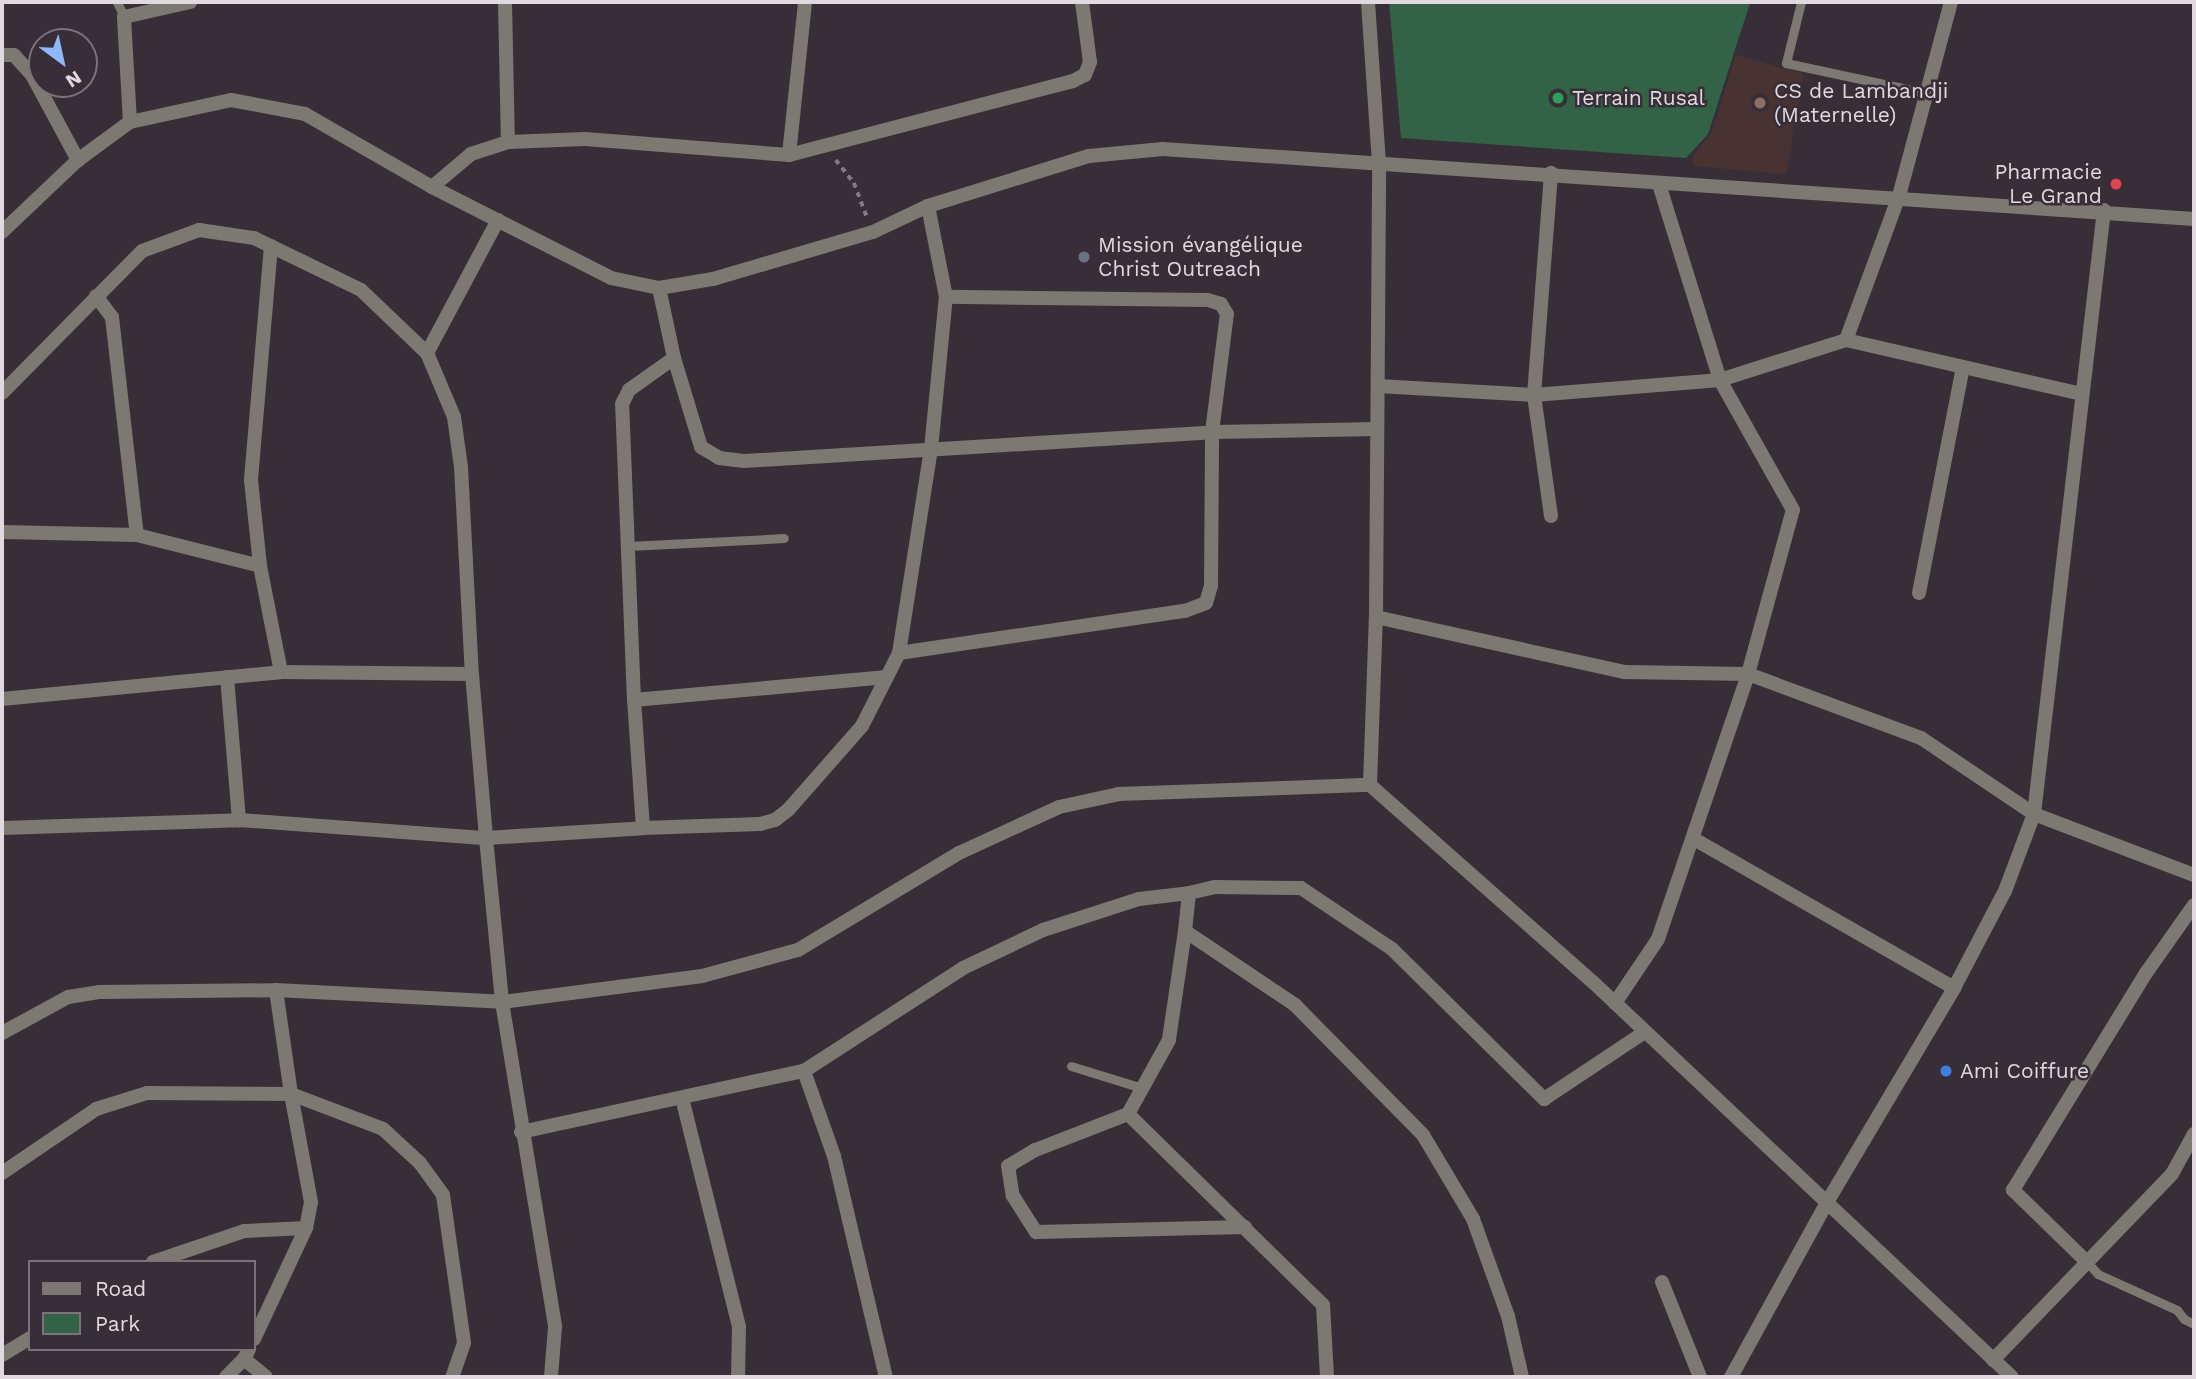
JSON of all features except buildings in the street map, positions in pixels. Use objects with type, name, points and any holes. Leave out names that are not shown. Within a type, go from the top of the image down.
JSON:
[{"type":"street","points":[[130,122],[124,17],[190,2]]},
{"type":"street","points":[[505,2],[508,142]]},
{"type":"street","points":[[789,155],[805,2]]},
{"type":"street","points":[[432,187],[471,154],[508,142],[585,139],[789,155],[1073,81],[1086,75],[1090,62],[1082,2]]},
{"type":"street","points":[[1368,2],[1379,163],[1376,617],[1370,785]]},
{"type":"street","points":[[1846,340],[1899,196],[1951,2]]},
{"type":"street","points":[[2,55],[15,55],[32,75],[78,160]]},
{"type":"street","points":[[2,233],[78,160],[130,122],[231,100],[305,114],[432,187],[611,278],[659,288],[713,279],[873,232],[928,206],[1089,156],[1163,149],[1551,173],[1659,184],[1899,196],[2194,219]]},
{"type":"street","points":[[1551,173],[1534,395],[1551,516]]},
{"type":"street","points":[[1615,1003],[1658,939],[1748,674],[1793,510],[1720,380],[1659,184]]},
{"type":"street","points":[[2,828],[239,820],[486,838],[760,824],[775,820],[788,810],[862,726],[899,653],[930,449],[946,297],[928,206]]},
{"type":"street","points":[[1731,1377],[1826,1204],[1954,988],[2005,891],[2034,814],[2104,210]]},
{"type":"street","points":[[427,353],[498,220]]},
{"type":"street","points":[[2,393],[142,251],[199,230],[254,237],[361,290],[427,353],[454,417],[461,467],[472,674],[502,1002],[521,1132],[555,1326],[551,1377]]},
{"type":"street","points":[[271,246],[251,480],[260,566],[281,673]]},
{"type":"street","points":[[659,288],[674,358],[701,447],[719,458],[744,461],[1212,432],[1377,429]]},
{"type":"street","points":[[96,296],[112,317],[137,535]]},
{"type":"street","points":[[899,653],[1185,611],[1206,603],[1211,586],[1212,432],[1227,314],[1222,304],[1208,300],[946,297]]},
{"type":"street","points":[[1378,386],[1534,395],[1720,380],[1846,340],[2082,394]]},
{"type":"street","points":[[643,828],[634,700],[622,404],[629,390],[674,358]]},
{"type":"street","points":[[1919,593],[1963,368]]},
{"type":"street","points":[[2,533],[137,535],[260,566]]},
{"type":"street","points":[[1376,617],[1625,672],[1748,674],[1921,738],[2034,814],[2194,875]]},
{"type":"street","points":[[2,699],[281,673],[472,674]]},
{"type":"street","points":[[227,677],[239,820]]},
{"type":"street","points":[[634,700],[887,677]]},
{"type":"street","points":[[2,1033],[68,998],[99,992],[276,990],[502,1002],[702,976],[798,950],[960,853],[1059,807],[1119,794],[1370,785],[1615,1003],[2012,1377]]},
{"type":"street","points":[[1694,839],[1954,988]]},
{"type":"street","points":[[521,1132],[804,1071],[963,968],[1043,930],[1139,899],[1214,887],[1301,888],[1392,949],[1544,1099],[1645,1032]]},
{"type":"street","points":[[1189,893],[1169,1040],[1128,1114],[1035,1150],[1008,1166],[1013,1196],[1036,1232],[1245,1227]]},
{"type":"street","points":[[2088,1263],[2012,1190],[2146,973],[2194,905]]},
{"type":"street","points":[[1185,930],[1295,1005],[1423,1135],[1473,1219],[1508,1316],[1522,1377]]},
{"type":"street","points":[[256,1335],[306,1228],[311,1202],[291,1094],[276,990]]},
{"type":"street","points":[[804,1071],[834,1156],[886,1377]]},
{"type":"street","points":[[2,1173],[96,1109],[147,1093],[291,1094],[383,1129],[420,1163],[443,1195],[464,1343],[452,1377]]},
{"type":"street","points":[[682,1098],[739,1327],[738,1377]]},
{"type":"street","points":[[1128,1114],[1323,1305],[1327,1377]]},
{"type":"street","points":[[1993,1360],[2172,1174],[2194,1134]]},
{"type":"street","points":[[159,1260],[244,1231],[306,1228]]},
{"type":"street","points":[[1662,1282],[1700,1377]]},
{"type":"street","points":[[2,1355],[28,1339]]},
{"type":"street","points":[[226,1377],[247,1354],[266,1377]]},
{"type":"lane","points":[[117,2],[124,17]]},
{"type":"lane","points":[[1801,2],[1786,62],[1927,93]]},
{"type":"lane","points":[[628,546],[784,538]]},
{"type":"lane","points":[[1071,1066],[1142,1088]]},
{"type":"lane","points":[[2088,1263],[2098,1274],[2177,1310],[2184,1319],[2194,1324]]},
{"type":"path","points":[[833,156],[853,183],[873,232]]},
{"type":"shaded area","name":"CS de Lambandji (Maternelle)","points":[[1736,55],[1804,74],[1786,174],[1693,166],[1693,156],[1712,132]]},
{"type":"green space","name":"Terrain Rusal","points":[[1389,2],[1750,3],[1708,134],[1686,158],[1401,138]]},
{"type":"place","name":"Terrain Rusal","points":[[1558,98]]},
{"type":"place","name":"CS de Lambandji (Maternelle)","points":[[1760,103]]},
{"type":"place","name":"Pharmacie Le Grand","points":[[2116,184]]},
{"type":"place","name":"Mission évangélique Christ Outreach","points":[[1084,257]]},
{"type":"place","name":"Ami Coiffure","points":[[1946,1071]]}]
